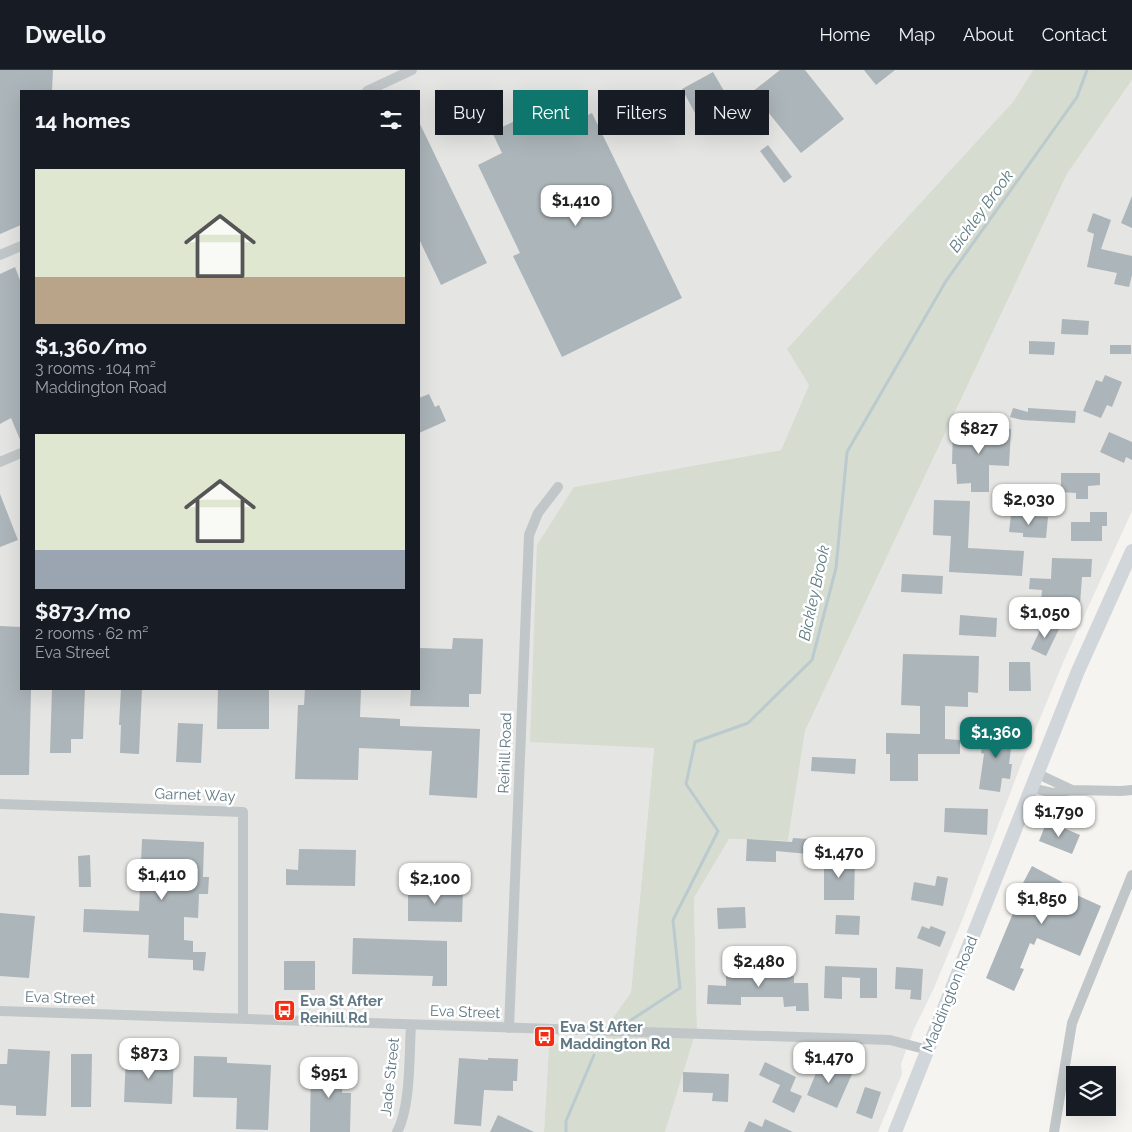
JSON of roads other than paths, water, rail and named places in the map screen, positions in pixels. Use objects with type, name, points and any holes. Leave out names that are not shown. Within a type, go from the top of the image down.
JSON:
[{"type":"main road","name":"Maddington Road","points":[[895,1132],[1078,671],[1131,556]]},
{"type":"street","points":[[369,90],[412,70]]},
{"type":"street","points":[[0,255],[20,246]]},
{"type":"street","points":[[0,462],[20,453]]},
{"type":"street","name":"Reihill Road","points":[[509,1028],[529,535],[538,513],[558,487]]},
{"type":"street","points":[[1038,774],[1072,790]]},
{"type":"street","points":[[1032,788],[1053,793],[1072,790],[1132,792]]},
{"type":"street","name":"Garnet Way","points":[[0,804],[243,812],[244,1018]]},
{"type":"street","points":[[1054,1132],[1072,1022],[1132,875]]},
{"type":"street","name":"Eva Street","points":[[0,1011],[890,1040],[928,1050]]},
{"type":"street","name":"Jade Street","points":[[397,1132],[404,1109],[408,1082],[411,1025]]},
{"type":"waterway","name":"Bickley Brook","points":[[631,1020],[680,988],[673,920],[718,831],[686,784],[695,742],[748,723],[812,660],[836,568],[847,452],[946,281],[1077,97],[1087,70]]},
{"type":"waterway","name":"Bickley Brook","points":[[566,1132],[566,1121],[594,1055]]},
{"type":"place","name":"Eva St After Reihill Rd","points":[[284,1010]]},
{"type":"place","name":"Eva St After Maddington Rd","points":[[544,1036]]}]
